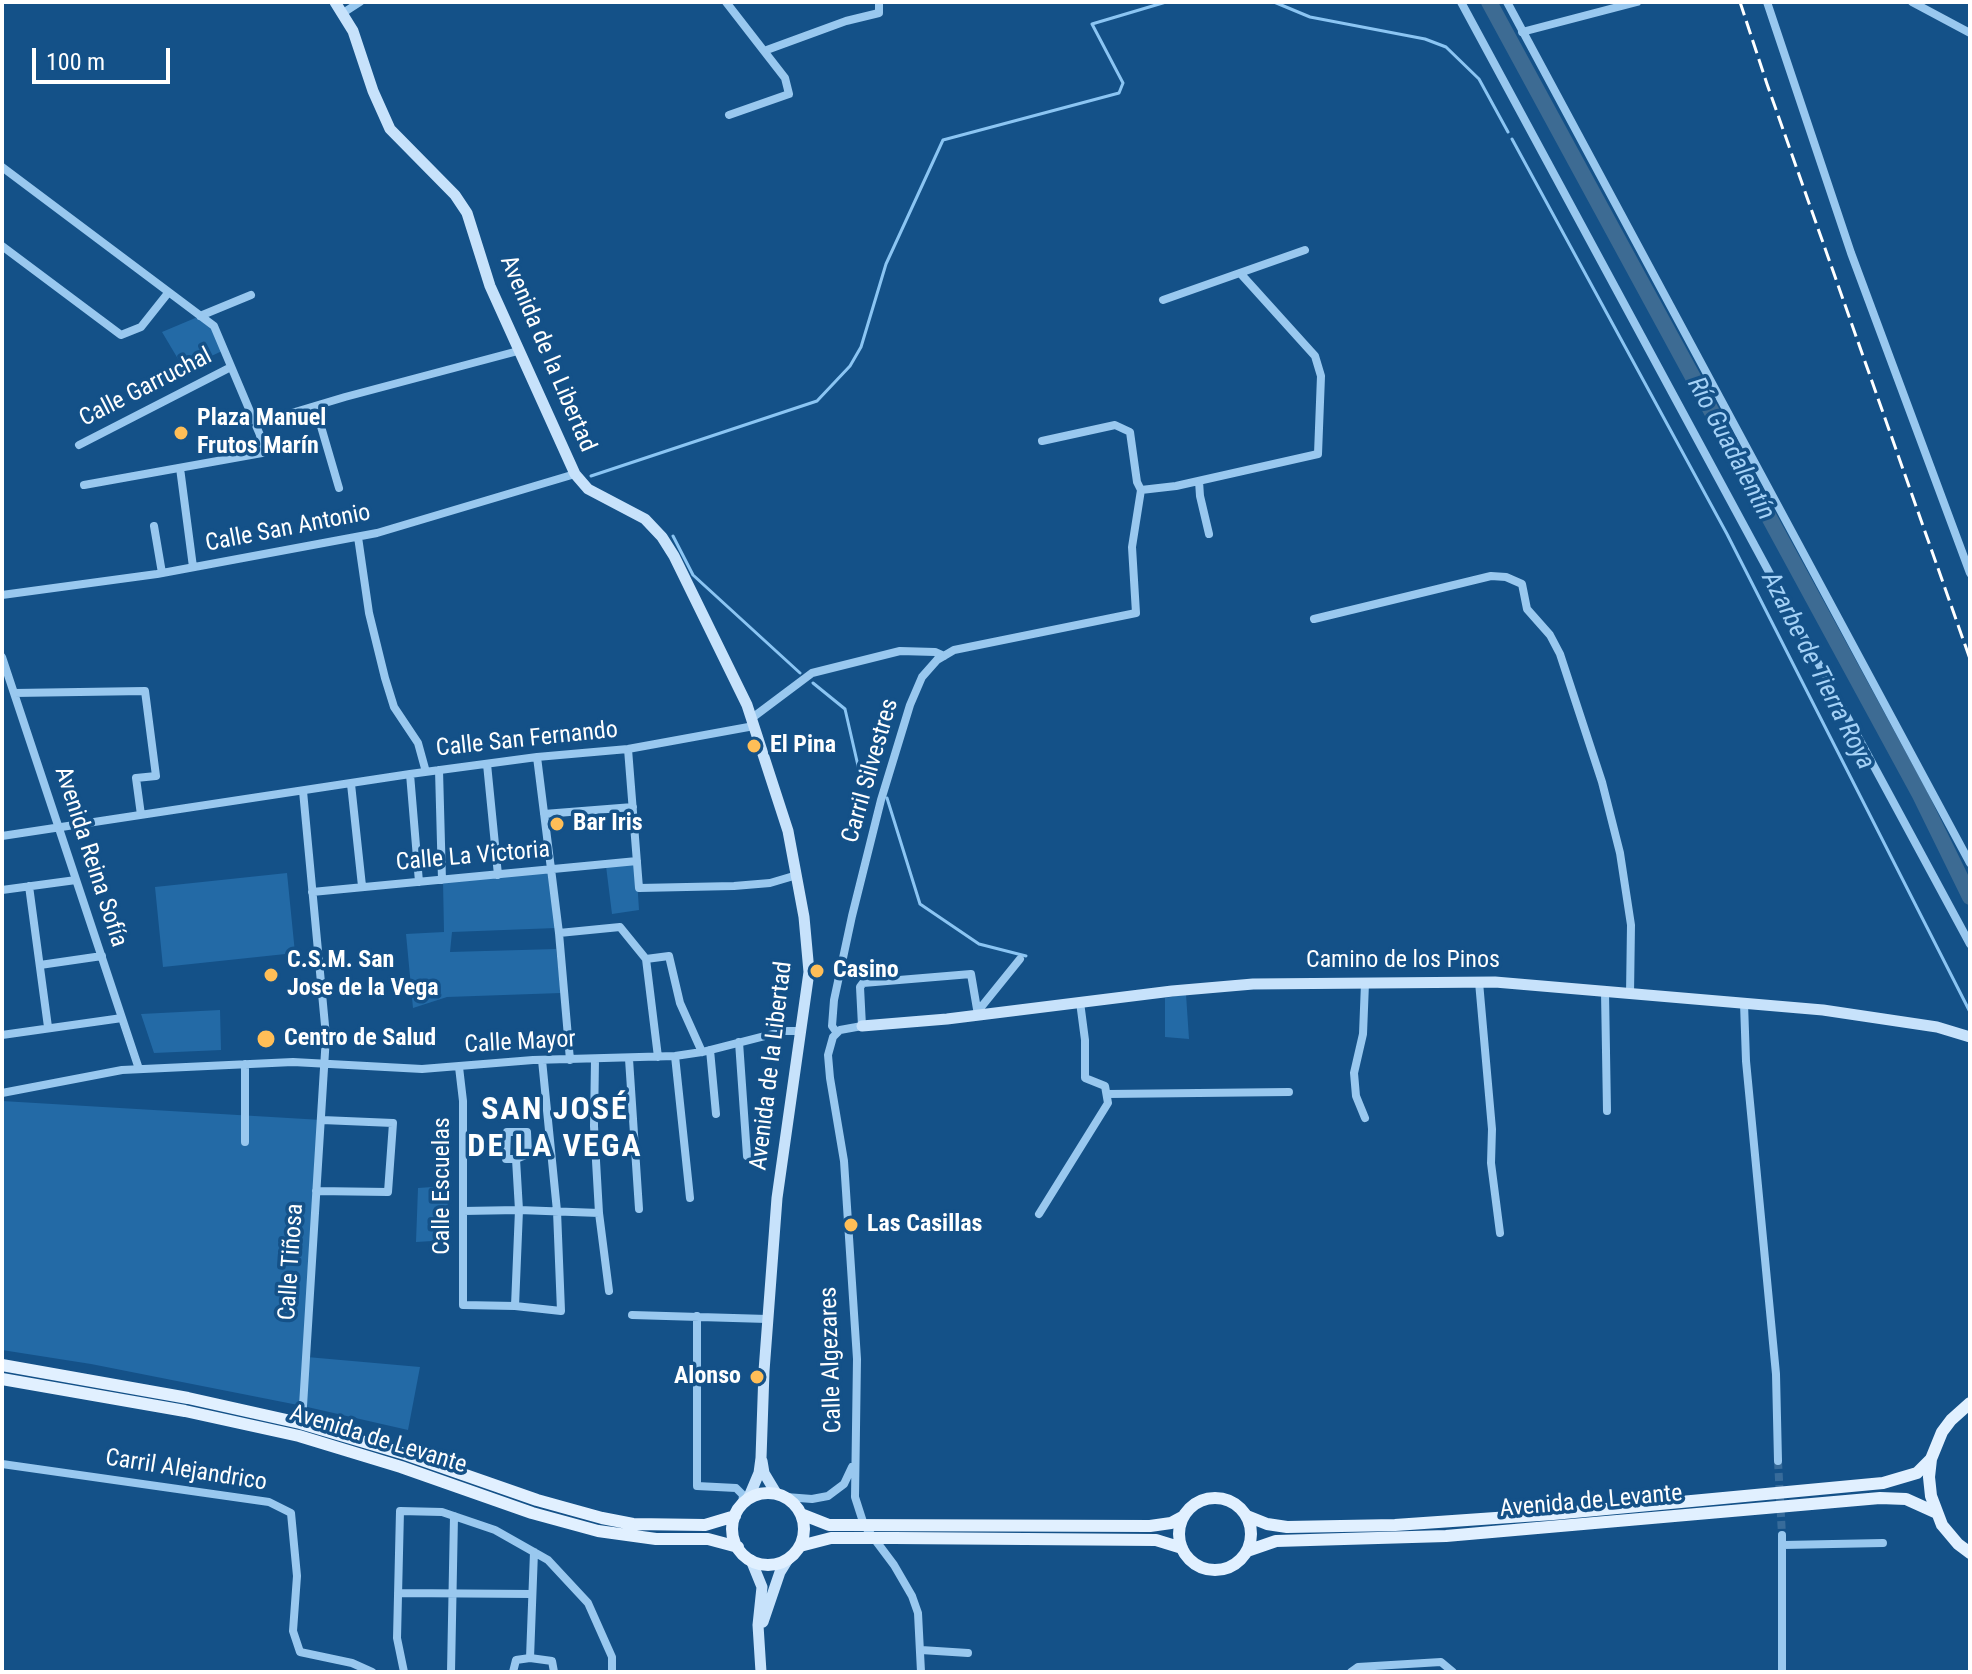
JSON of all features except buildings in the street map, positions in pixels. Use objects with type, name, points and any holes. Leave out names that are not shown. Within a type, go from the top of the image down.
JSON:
[{"type":"main road","name":"Avenida de la Libertad","points":[[335,2],[353,31],[390,129],[455,195],[467,213],[490,286],[575,474],[588,489],[645,519],[666,543],[753,722],[788,831],[809,963],[777,1198],[767,1319],[761,1458],[759,1473],[742,1507]]},
{"type":"main road","name":"Camino de los Pinos","points":[[862,1026],[1253,984],[1479,982],[1839,1012],[1937,1027],[1970,1037]]},
{"type":"main road","name":"Avenida de Levante","points":[[2,1365],[188,1398],[300,1423],[393,1450],[537,1500],[633,1524],[705,1525],[742,1507]]},
{"type":"main road","name":"Avenida de Levante","points":[[2,1379],[185,1411],[299,1436],[401,1467],[532,1513],[598,1531],[656,1539],[708,1539],[738,1547]]},
{"type":"main road","points":[[1970,1403],[1942,1432],[1931,1459],[1931,1496],[1937,1513],[1950,1535],[1970,1553]]},
{"type":"main road","name":"Avenida de la Libertad","points":[[761,1458],[764,1473],[781,1495]]},
{"type":"main road","name":"Avenida de Levante","points":[[1247,1516],[1267,1524],[1287,1527],[1395,1525],[1553,1514],[1883,1483],[1917,1473],[1931,1459]]},
{"type":"main road","points":[[761,1672],[758,1615],[762,1587],[751,1560],[738,1547],[733,1532],[742,1507],[761,1494],[781,1495],[801,1514],[829,1525],[1157,1526],[1184,1516],[1197,1503],[1215,1498],[1234,1503],[1247,1516],[1251,1530],[1247,1551],[1233,1565],[1214,1570],[1195,1563],[1182,1548],[1179,1535],[1184,1516]]},
{"type":"main road","name":"Avenida de Levante","points":[[1247,1551],[1276,1541],[1446,1536],[1880,1498],[1906,1499],[1937,1513]]},
{"type":"main road","points":[[759,1638],[780,1572],[800,1546],[804,1533],[801,1514]]},
{"type":"main road","points":[[800,1546],[831,1538],[872,1538],[1156,1540],[1182,1548]]},
{"type":"main road","points":[[751,1560],[769,1565],[788,1559]]},
{"type":"street","points":[[343,13],[360,2]]},
{"type":"street","points":[[726,2],[785,78],[789,94],[729,115]]},
{"type":"street","points":[[764,51],[846,21],[879,13],[879,2]]},
{"type":"street","points":[[1461,2],[1970,944]]},
{"type":"street","points":[[1507,2],[1970,863]]},
{"type":"street","points":[[1522,32],[1637,2]]},
{"type":"street","points":[[1767,2],[1851,253],[1970,573]]},
{"type":"street","points":[[1912,2],[1970,33]]},
{"type":"street","points":[[2,167],[214,326],[260,435],[262,453],[84,485]]},
{"type":"street","points":[[2,246],[121,335],[141,327],[168,293]]},
{"type":"street","points":[[1163,300],[1305,250]]},
{"type":"street","points":[[1141,490],[1199,481],[1318,454],[1321,376],[1315,356],[1240,273]]},
{"type":"street","points":[[200,316],[251,295]]},
{"type":"street","points":[[255,424],[518,351]]},
{"type":"street","name":"Calle Garruchal","points":[[79,445],[231,367]]},
{"type":"street","points":[[315,406],[339,488]]},
{"type":"street","points":[[753,722],[812,673],[900,651],[935,652],[944,656],[954,650],[1136,613],[1132,547],[1141,490],[1137,482],[1130,432],[1115,425],[1042,441]]},
{"type":"street","points":[[180,468],[193,567]]},
{"type":"street","name":"Calle San Antonio","points":[[2,595],[162,573],[358,537],[575,474]]},
{"type":"street","points":[[1199,481],[1209,534]]},
{"type":"street","points":[[154,526],[162,573]]},
{"type":"street","points":[[358,537],[369,613],[385,678],[394,707],[418,743],[426,772]]},
{"type":"street","points":[[1314,619],[1491,576],[1506,577],[1522,584],[1527,609],[1550,635],[1560,654],[1602,782],[1620,853],[1631,925],[1630,994]]},
{"type":"street","name":"Carril Silvestres","points":[[837,1033],[832,1026],[838,978],[881,800],[910,705],[922,677],[944,656]]},
{"type":"street","name":"Avenida Reina Sofía","points":[[2,657],[139,1069]]},
{"type":"street","points":[[14,693],[145,691],[156,776],[136,778],[141,815]]},
{"type":"street","name":"Calle San Fernando","points":[[2,836],[410,774],[537,757],[628,749],[753,722]]},
{"type":"street","points":[[628,749],[639,888],[734,886],[770,883],[797,875]]},
{"type":"street","points":[[537,757],[559,933],[570,1060]]},
{"type":"street","points":[[487,764],[498,875]]},
{"type":"street","points":[[439,770],[442,880]]},
{"type":"street","points":[[410,774],[419,882]]},
{"type":"street","points":[[351,784],[362,886]]},
{"type":"street","name":"Calle Tiñosa","points":[[303,791],[326,1024],[303,1406]]},
{"type":"street","points":[[544,814],[633,807]]},
{"type":"street","name":"Calle La Victoria","points":[[312,892],[637,861]]},
{"type":"street","points":[[2,890],[76,880]]},
{"type":"street","points":[[29,886],[48,1027]]},
{"type":"street","points":[[559,933],[620,927],[646,959],[658,1057]]},
{"type":"street","points":[[40,965],[102,956]]},
{"type":"street","points":[[646,959],[669,956],[680,1003],[706,1051],[716,1114]]},
{"type":"street","points":[[978,1012],[1020,959]]},
{"type":"street","points":[[862,1026],[860,987],[863,983],[971,974],[978,1012]]},
{"type":"street","points":[[1479,982],[1492,1129],[1491,1163],[1500,1233]]},
{"type":"street","points":[[1365,983],[1363,1034],[1354,1073],[1356,1096],[1365,1118]]},
{"type":"street","points":[[1605,992],[1607,1111]]},
{"type":"street","points":[[1039,1214],[1108,1103],[1105,1086],[1085,1078],[1085,1040],[1080,1002]]},
{"type":"street","points":[[1744,1003],[1746,1061],[1776,1374],[1778,1461]]},
{"type":"street","points":[[2,1035],[122,1018]]},
{"type":"street","name":"Camino de los Pinos","points":[[837,1033],[845,1028],[862,1026]]},
{"type":"street","name":"Calle Mayor","points":[[3,1093],[102,1072],[139,1069],[325,1063],[412,1069],[542,1060],[675,1056],[784,1031],[800,1031]]},
{"type":"street","name":"Calle Algezares","points":[[837,1033],[829,1048],[828,1064],[847,1195],[857,1359],[855,1497],[864,1525],[894,1565],[912,1596],[918,1613],[921,1672]]},
{"type":"street","points":[[739,1042],[747,1156]]},
{"type":"street","points":[[675,1056],[690,1198]]},
{"type":"street","points":[[629,1059],[639,1209]]},
{"type":"street","points":[[516,1159],[519,1210],[515,1306],[561,1311],[557,1211],[542,1060]]},
{"type":"street","points":[[595,1060],[594,1126],[599,1213],[609,1291]]},
{"type":"street","points":[[245,1064],[245,1142]]},
{"type":"street","name":"Calle Escuelas","points":[[459,1067],[463,1101],[463,1305],[515,1306]]},
{"type":"street","points":[[2,1083],[3,1093]]},
{"type":"street","points":[[1108,1094],[1289,1092]]},
{"type":"street","points":[[316,1191],[388,1192],[393,1123],[322,1120]]},
{"type":"street","points":[[463,1211],[599,1213]]},
{"type":"street","points":[[632,1315],[767,1319]]},
{"type":"street","points":[[697,1316],[697,1486],[736,1488],[743,1495],[742,1507]]},
{"type":"street","points":[[781,1495],[812,1499],[834,1493],[848,1478],[855,1458]]},
{"type":"street","name":"Carril Alejandrico","points":[[2,1464],[269,1502],[291,1513],[297,1576],[293,1631],[300,1652],[352,1663],[372,1672]]},
{"type":"street","points":[[404,1672],[397,1638],[400,1511],[442,1512],[495,1530],[548,1560],[588,1603],[612,1657],[612,1672]]},
{"type":"street","points":[[451,1672],[454,1516]]},
{"type":"street","points":[[1782,1672],[1783,1540],[1883,1543]]},
{"type":"street","points":[[530,1658],[534,1552]]},
{"type":"street","points":[[398,1593],[532,1594]]},
{"type":"street","points":[[921,1650],[968,1653]]},
{"type":"street","points":[[513,1672],[516,1660],[530,1658],[552,1661],[554,1672]]},
{"type":"street","points":[[1351,1672],[1358,1667],[1441,1662],[1453,1672]]},
{"type":"shaded area","points":[[200,316],[214,326],[222,351],[184,369],[162,332]]},
{"type":"shaded area","points":[[636,863],[639,910],[612,914],[606,866]]},
{"type":"shaded area","points":[[550,872],[556,928],[452,932],[450,952],[556,949],[561,993],[447,997],[413,1008],[406,934],[444,932],[443,881]]},
{"type":"shaded area","points":[[287,873],[295,953],[163,967],[155,887]]},
{"type":"shaded area","points":[[1186,994],[1189,1039],[1165,1037],[1165,998]]},
{"type":"shaded area","points":[[220,1010],[221,1050],[154,1053],[141,1014]]},
{"type":"shaded area","points":[[2,1101],[322,1120],[307,1357],[420,1367],[408,1430],[91,1364],[2,1350]]},
{"type":"shaded area","points":[[447,1186],[449,1240],[416,1242],[418,1188]]},
{"type":"waterway","points":[[591,476],[817,401],[850,366],[861,347],[886,264],[943,140],[1119,93],[1123,83],[1092,24],[1166,2]]},
{"type":"waterway","name":"Azarbe de Tierra Roya","points":[[1274,2],[1310,17],[1425,39],[1446,47],[1479,79],[1508,132]]},
{"type":"waterway","name":"Río Guadalentín","points":[[1489,2],[1920,795],[1970,897]]},
{"type":"waterway","name":"Azarbe de Tierra Roya","points":[[1512,139],[1727,534],[1970,1012]]},
{"type":"waterway","points":[[673,536],[693,575],[800,673]]},
{"type":"waterway","points":[[813,683],[845,709],[859,770],[867,778]]},
{"type":"waterway","points":[[887,798],[920,904],[979,944],[1026,956]]},
{"type":"tunnel","points":[[1778,1461],[1782,1535]]},
{"type":"railway","points":[[1740,2],[1970,659]]},
{"type":"place","name":"Plaza Manuel Frutos Marín","points":[[181,433]]},
{"type":"place","name":"El Pina","points":[[754,746]]},
{"type":"place","name":"Bar Iris","points":[[557,824]]},
{"type":"place","name":"Casino","points":[[817,971]]},
{"type":"place","name":"C.S.M. San Jose de la Vega","points":[[271,975]]},
{"type":"place","name":"Centro de Salud","points":[[266,1039]]},
{"type":"place","name":"Las Casillas","points":[[851,1225]]},
{"type":"place","name":"Alonso","points":[[757,1377]]},
{"type":"district","name":"SAN JOSÉ DE LA VEGA","points":[[555,1130]]}]
